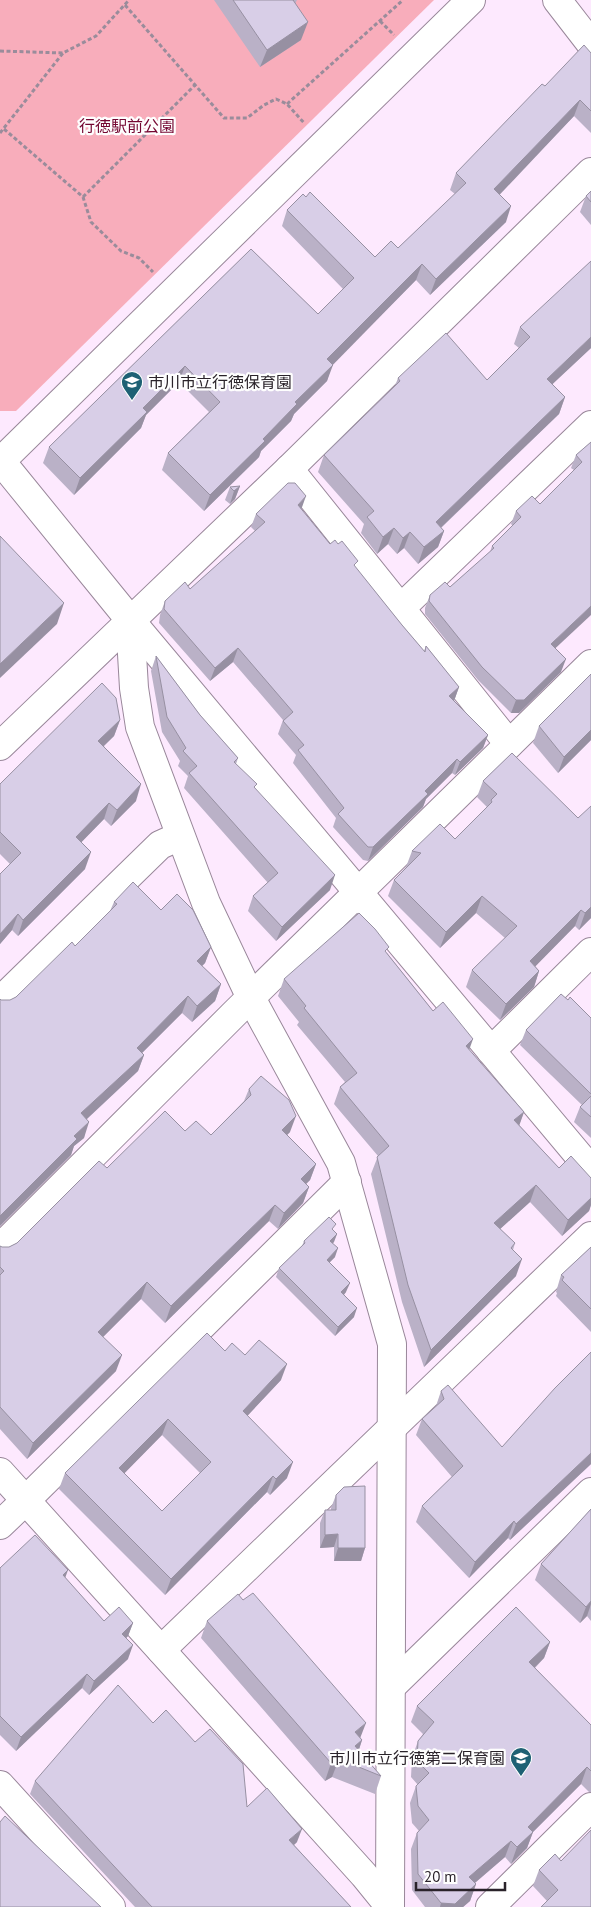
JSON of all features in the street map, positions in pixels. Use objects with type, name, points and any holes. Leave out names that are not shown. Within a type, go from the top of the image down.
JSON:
[{"type":"street","points":[[472,0],[0,461],[130,620],[591,1170]]},
{"type":"street","points":[[558,0],[591,44]]},
{"type":"street","points":[[0,746],[289,469],[591,172]]},
{"type":"street","points":[[401,608],[591,425]]},
{"type":"street","points":[[289,469],[509,744]]},
{"type":"street","points":[[130,620],[134,688],[140,727],[206,904],[251,998],[341,1163],[392,1344],[390,1907]]},
{"type":"street","points":[[0,1248],[591,664]]},
{"type":"street","points":[[0,1001],[160,845],[180,836]]},
{"type":"street","points":[[491,1051],[591,952]]},
{"type":"street","points":[[0,1525],[347,1182]]},
{"type":"street","points":[[161,1650],[591,1236]]},
{"type":"street","points":[[0,1472],[390,1907]]},
{"type":"street","points":[[392,1686],[591,1492]]},
{"type":"street","points":[[5,1801],[111,1907]]},
{"type":"street","points":[[490,1907],[591,1807]]},
{"type":"path","points":[[0,133],[63,53],[96,36],[128,0]]},
{"type":"path","points":[[287,104],[403,0]]},
{"type":"path","points":[[125,5],[224,118],[247,118],[264,105],[276,99],[287,104],[308,128]]},
{"type":"path","points":[[380,21],[399,39]]},
{"type":"path","points":[[0,51],[63,53]]},
{"type":"path","points":[[83,197],[195,85]]},
{"type":"path","points":[[4,129],[83,197],[91,222],[121,251],[139,258],[157,276]]},
{"type":"green space","name":"行徳駅前公園","points":[[0,0],[434,0],[16,411],[0,411]]},
{"type":"building","points":[[233,0],[293,0],[308,22],[267,50]]},
{"type":"building","points":[[584,45],[591,53],[591,111],[580,100],[494,189],[511,206],[436,279],[422,264],[327,359],[333,365],[295,402],[297,404],[263,439],[265,441],[210,495],[168,453],[220,402],[185,366],[143,408],[147,412],[80,478],[49,447],[251,249],[318,314],[354,278],[287,210],[303,194],[306,197],[310,192],[375,257],[391,241],[398,248],[466,183],[456,173],[542,84],[545,86]]},
{"type":"building","points":[[591,191],[591,202],[586,196]]},
{"type":"building","points":[[591,261],[591,337],[547,379],[565,397],[436,522],[444,531],[424,547],[410,532],[403,538],[394,528],[383,537],[367,517],[374,511],[324,455],[400,381],[398,378],[446,333],[487,380],[530,337],[520,327]]},
{"type":"building","points":[[591,442],[591,606],[551,644],[566,659],[524,700],[516,700],[482,667],[429,601],[430,595],[445,582],[450,587],[494,548],[492,546],[521,517],[516,511],[532,496],[540,504],[582,462],[576,455]]},
{"type":"building","points":[[288,483],[295,483],[306,496],[298,505],[330,544],[335,540],[338,544],[342,541],[358,561],[354,565],[402,625],[425,652],[426,646],[459,687],[449,696],[488,735],[460,762],[457,759],[425,791],[428,794],[373,847],[368,847],[338,814],[344,808],[298,750],[304,745],[283,721],[293,712],[238,648],[215,668],[164,609],[165,601],[185,582],[190,589],[265,522],[256,514]]},
{"type":"building","points":[[240,486],[234,491],[230,487]]},
{"type":"building","points":[[0,536],[64,603],[0,664]]},
{"type":"building","points":[[156,656],[200,715],[238,758],[234,762],[257,784],[254,787],[335,875],[282,927],[253,896],[278,873],[189,773],[197,766],[183,751],[186,748],[167,717]]},
{"type":"building","points":[[591,674],[591,730],[564,757],[539,726]]},
{"type":"building","points":[[102,683],[116,698],[120,720],[98,741],[141,784],[117,810],[109,803],[76,837],[91,852],[23,920],[18,914],[0,934],[0,874],[21,853],[0,832],[0,784]]},
{"type":"building","points":[[512,753],[578,818],[591,806],[591,907],[585,913],[581,910],[530,961],[539,971],[506,1004],[472,970],[517,926],[482,896],[446,932],[394,880],[421,853],[412,851],[440,824],[455,839],[492,802],[491,800],[497,794],[483,781]]},
{"type":"building","points":[[133,882],[161,910],[177,894],[193,910],[211,947],[197,961],[221,984],[197,1006],[188,996],[137,1048],[144,1055],[81,1113],[89,1122],[74,1136],[77,1139],[0,1216],[0,999],[10,1000],[16,997],[72,942],[75,946],[117,904],[114,902]]},
{"type":"building","points":[[359,913],[389,947],[385,951],[433,1011],[443,1002],[473,1039],[466,1046],[524,1112],[514,1120],[559,1168],[571,1156],[591,1178],[591,1198],[568,1220],[536,1185],[494,1223],[515,1243],[511,1248],[522,1259],[431,1350],[408,1285],[377,1157],[389,1146],[340,1087],[357,1073],[304,1008],[306,1006],[284,979]]},
{"type":"building","points":[[561,994],[568,1000],[570,997],[591,1018],[591,1094],[526,1030]]},
{"type":"building","points":[[261,1076],[289,1100],[296,1116],[282,1130],[316,1164],[301,1179],[309,1187],[284,1213],[275,1205],[171,1306],[147,1282],[98,1332],[122,1355],[33,1443],[0,1407],[0,1275],[4,1271],[0,1267],[0,1246],[9,1247],[17,1243],[99,1161],[107,1168],[165,1111],[185,1131],[196,1121],[211,1135],[251,1095],[249,1089]]},
{"type":"building","points":[[591,1096],[591,1117],[580,1107]]},
{"type":"building","points":[[329,1217],[336,1224],[332,1229],[337,1234],[330,1241],[338,1248],[327,1260],[350,1283],[341,1292],[357,1308],[338,1327],[279,1268]]},
{"type":"building","points":[[591,1247],[591,1309],[562,1280],[564,1277],[561,1275]]},
{"type":"building","points":[[207,1333],[225,1351],[232,1343],[245,1355],[259,1340],[287,1364],[243,1411],[293,1462],[276,1479],[273,1476],[171,1579],[65,1473]],"holes":[[[168,1419],[211,1462],[162,1511],[119,1468]]]},
{"type":"building","points":[[591,1352],[591,1453],[516,1524],[514,1521],[475,1562],[422,1506],[463,1466],[422,1419],[444,1399],[441,1391],[448,1385],[502,1447],[555,1388]]},
{"type":"building","points":[[365,1486],[365,1548],[338,1548],[338,1534],[325,1535],[325,1510],[336,1510],[336,1495],[344,1487]]},
{"type":"building","points":[[591,1509],[591,1601],[586,1607],[541,1564]]},
{"type":"building","points":[[35,1535],[68,1570],[63,1575],[104,1621],[119,1607],[133,1623],[122,1634],[133,1645],[94,1681],[87,1674],[21,1737],[0,1716],[0,1568]]},
{"type":"building","points":[[253,1593],[366,1723],[355,1732],[362,1740],[355,1746],[381,1776],[339,1759],[331,1763],[207,1621],[238,1594],[243,1600]]},
{"type":"building","points":[[516,1607],[550,1642],[529,1662],[591,1725],[591,1771],[587,1767],[528,1827],[533,1832],[517,1847],[511,1841],[469,1877],[476,1884],[455,1904],[441,1903],[418,1874],[417,1833],[429,1820],[418,1806],[416,1786],[429,1773],[417,1761],[418,1741],[434,1722],[417,1706]]},
{"type":"building","points":[[118,1685],[153,1723],[166,1710],[195,1742],[210,1729],[243,1764],[247,1807],[267,1788],[302,1829],[289,1840],[351,1907],[152,1907],[35,1781]]},
{"type":"building","points":[[5,1816],[101,1907],[0,1907],[0,1822]]},
{"type":"building","points":[[591,1830],[591,1907],[541,1907],[558,1890],[539,1870],[555,1854],[561,1861]]},
{"type":"place","name":"市川市立行徳保育園","points":[[132,401]]},
{"type":"place","name":"市川市立行徳第二保育園","points":[[521,1777]]}]
